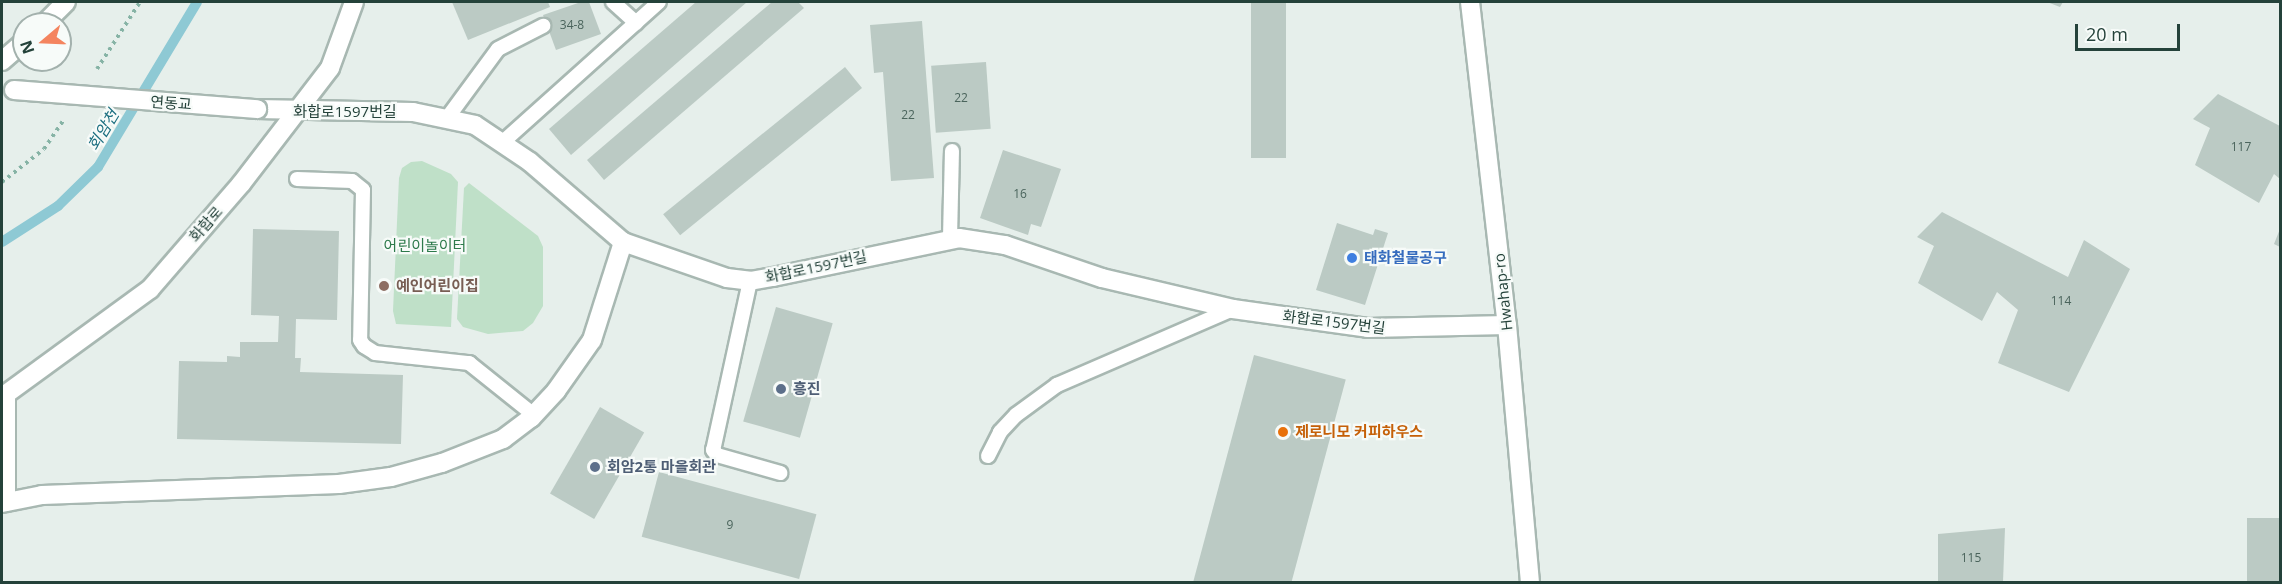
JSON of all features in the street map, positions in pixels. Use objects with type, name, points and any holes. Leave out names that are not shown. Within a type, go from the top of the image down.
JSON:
[{"type":"street","name":"화합로","points":[[4,396],[150,290],[241,184],[330,68],[354,2]]},
{"type":"street","name":"Hwahap-ro","points":[[1470,2],[1507,325],[1530,582]]},
{"type":"street","name":"연동교","points":[[8,90],[257,110]]},
{"type":"street","name":"화합로1597번길","points":[[257,110],[294,113],[413,112],[448,117],[475,125],[504,141],[623,242],[671,261],[750,280],[950,238],[981,239],[1102,278],[1233,309],[1368,328],[1507,325]]},
{"type":"street","points":[[4,396],[4,502],[42,495],[155,494],[339,484],[391,477],[442,463],[503,439],[534,415],[592,340],[623,242]]},
{"type":"lane","points":[[613,2],[636,23]]},
{"type":"lane","points":[[504,141],[659,2]]},
{"type":"lane","points":[[448,117],[498,49],[543,26]]},
{"type":"lane","points":[[950,238],[952,151]]},
{"type":"lane","points":[[297,179],[352,181],[363,190],[360,340],[364,346],[375,352],[469,363],[534,415]]},
{"type":"lane","points":[[750,280],[713,450],[717,455],[780,473]]},
{"type":"lane","points":[[988,456],[1000,432],[1016,415],[1057,385],[1233,309]]},
{"type":"green space","name":"어린이놀이터","points":[[422,161],[451,174],[458,182],[451,327],[396,324],[393,311],[399,178],[402,168],[411,162]]},
{"type":"green space","points":[[469,183],[538,236],[543,247],[543,306],[533,323],[523,331],[488,334],[463,327],[457,319],[464,188]]},
{"type":"building","points":[[452,2],[548,2],[550,7],[468,40]]},
{"type":"building","points":[[581,2],[589,2],[601,34],[556,50],[543,15]]},
{"type":"building","points":[[696,2],[747,2],[571,155],[549,129]]},
{"type":"building","points":[[772,2],[798,2],[804,8],[604,180],[587,160]]},
{"type":"building","points":[[1251,2],[1286,2],[1286,158],[1251,158]]},
{"type":"building","points":[[2047,2],[2063,2],[2060,7]]},
{"type":"building","points":[[922,21],[934,178],[891,181],[883,72],[874,73],[870,25]]},
{"type":"building","points":[[986,62],[991,129],[936,133],[931,66]]},
{"type":"building","points":[[845,67],[862,88],[680,235],[663,214]]},
{"type":"building","points":[[2218,94],[2280,126],[2280,179],[2274,174],[2259,203],[2195,165],[2210,128],[2193,119]]},
{"type":"building","points":[[1003,150],[1061,169],[1041,227],[1031,224],[1028,235],[980,218]]},
{"type":"building","points":[[1942,212],[2068,277],[2084,240],[2130,269],[2069,392],[1998,363],[2018,310],[1997,292],[1982,321],[1918,283],[1934,246],[1917,237]]},
{"type":"building","points":[[1337,223],[1373,235],[1375,229],[1388,233],[1365,305],[1316,290]]},
{"type":"building","points":[[253,229],[339,231],[337,320],[296,319],[295,358],[301,358],[300,372],[403,375],[401,444],[177,439],[179,361],[227,362],[227,356],[240,357],[240,342],[278,342],[279,316],[251,315]]},
{"type":"building","points":[[2280,229],[2280,247],[2274,244]]},
{"type":"building","points":[[776,307],[833,323],[800,438],[743,421]]},
{"type":"building","name":"제로니모 커피하우스","points":[[1254,355],[1346,380],[1292,582],[1193,582]]},
{"type":"building","name":"회암2통 마을회관","points":[[600,407],[644,432],[594,519],[550,494]]},
{"type":"building","points":[[659,472],[816,514],[799,579],[642,537]]},
{"type":"building","points":[[2247,518],[2280,518],[2280,582],[2247,582]]},
{"type":"building","points":[[2005,528],[2003,582],[1938,582],[1938,534]]},
{"type":"waterway","name":"회암천","points":[[2,242],[58,206],[98,167],[197,2]]},
{"type":"place","name":"태화철물공구","points":[[1352,258]]},
{"type":"place","name":"예인어린이집","points":[[384,286]]},
{"type":"place","name":"흥진","points":[[781,389]]},
{"type":"place","name":"제로니모 커피하우스","points":[[1283,432]]},
{"type":"place","name":"회암2통 마을회관","points":[[595,467]]}]
